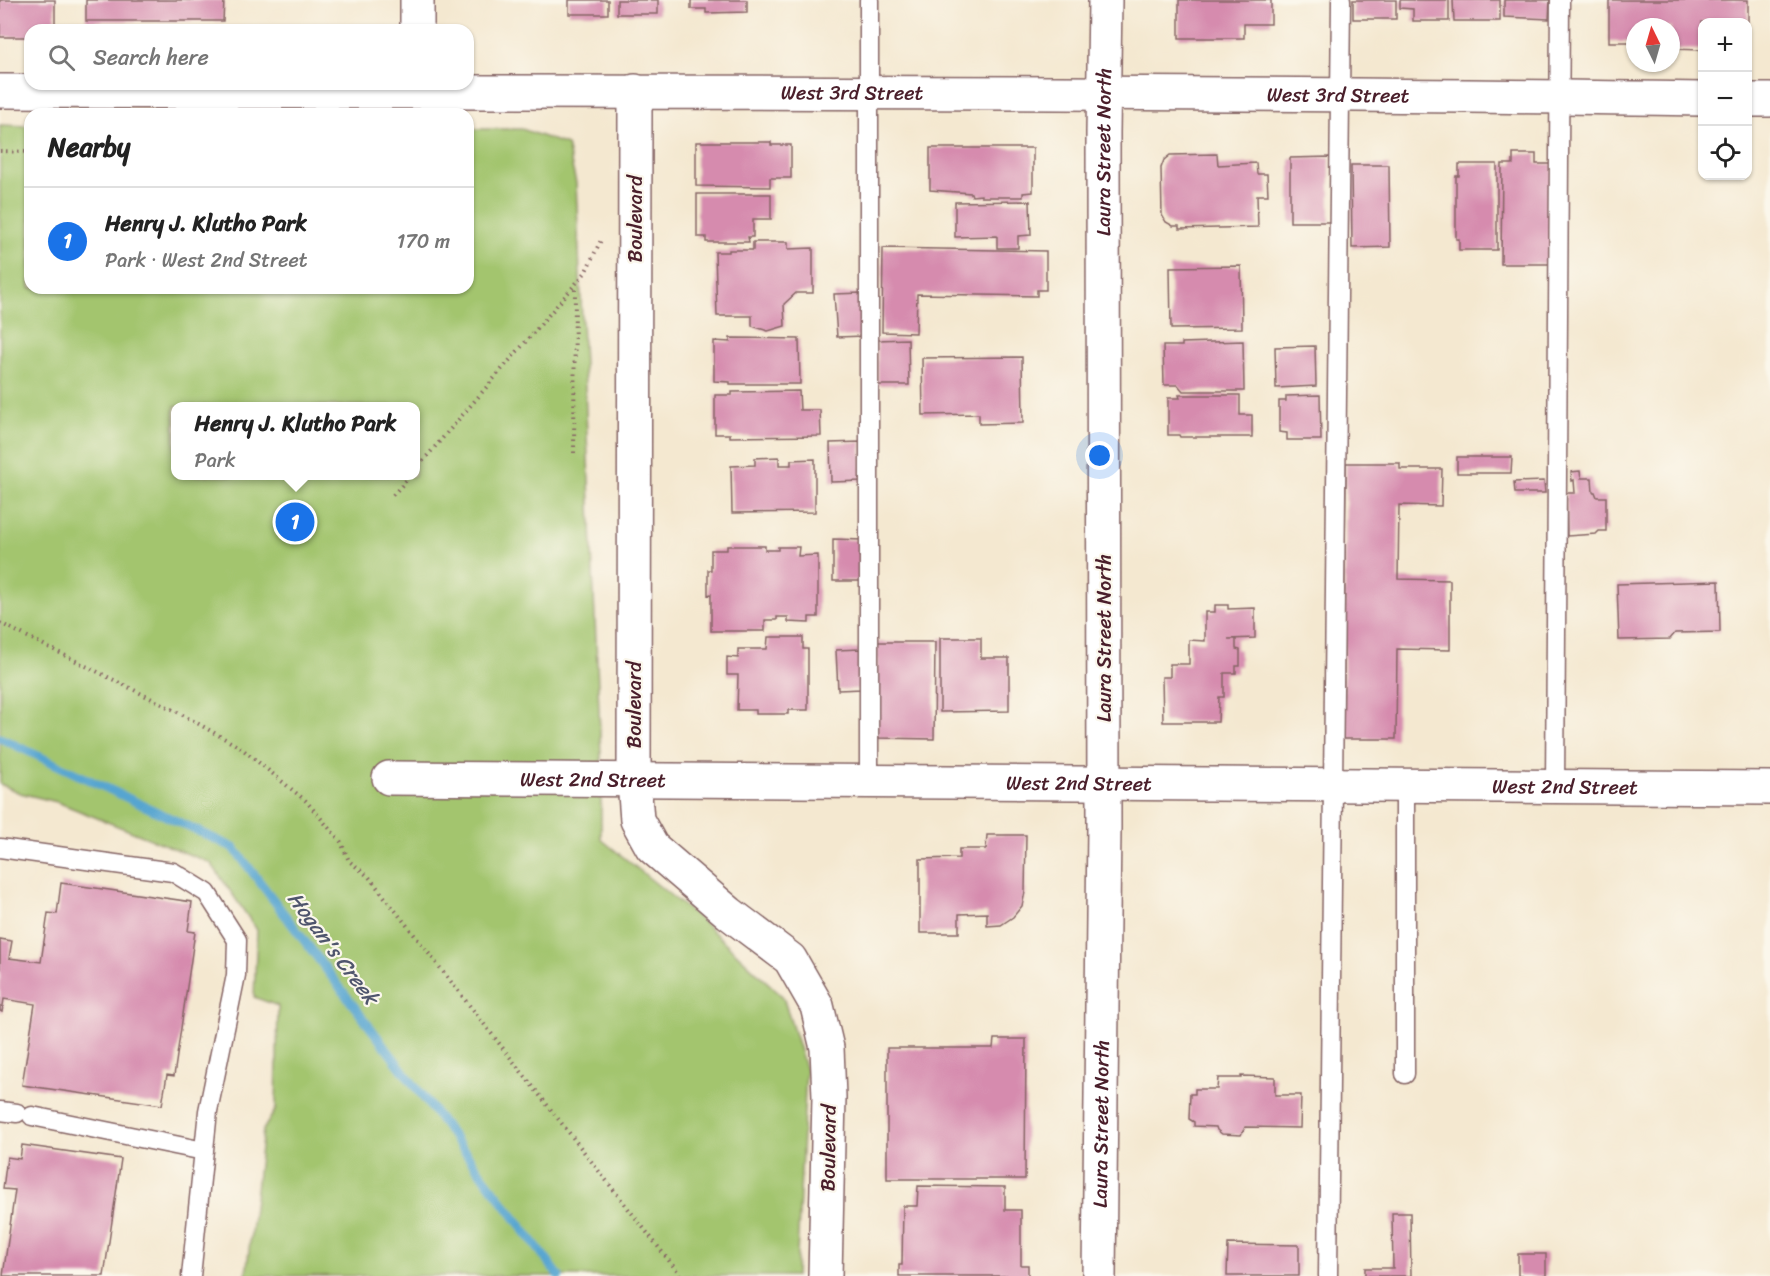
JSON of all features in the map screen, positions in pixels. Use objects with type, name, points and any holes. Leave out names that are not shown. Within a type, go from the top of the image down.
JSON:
[{"type":"street","points":[[417,0],[417,24]]},
{"type":"street","name":"Laura Street North","points":[[1099,1276],[1104,783],[1103,94],[1105,0]]},
{"type":"street","name":"West 3rd Street","points":[[474,89],[1698,99]]},
{"type":"street","name":"West 3rd Street","points":[[0,90],[24,90]]},
{"type":"street","name":"Boulevard","points":[[635,91],[634,781],[638,820],[652,846],[729,913],[790,959],[818,1006],[827,1048],[829,1097],[825,1276]]},
{"type":"street","points":[[1752,100],[1770,100]]},
{"type":"street","name":"West 2nd Street","points":[[389,778],[1770,788]]},
{"type":"lane","points":[[869,0],[869,782]]},
{"type":"lane","points":[[1328,1276],[1341,0]]},
{"type":"lane","points":[[1555,787],[1560,0]]},
{"type":"lane","points":[[1405,785],[1405,1074]]},
{"type":"lane","points":[[0,849],[173,872],[207,893],[237,939],[236,975],[208,1111],[191,1276]]},
{"type":"lane","points":[[16,1113],[204,1151]]},
{"type":"path","points":[[0,151],[24,152]]},
{"type":"path","points":[[420,464],[585,273],[603,236]]},
{"type":"path","points":[[574,453],[575,285]]},
{"type":"path","points":[[393,495],[406,480]]},
{"type":"path","points":[[0,622],[174,710],[241,748],[306,801],[341,842],[349,861],[369,877],[681,1276]]},
{"type":"green space","points":[[0,125],[24,126],[24,294],[474,294],[474,129],[522,129],[567,145],[576,183],[601,755],[601,839],[701,920],[783,997],[806,1070],[796,1276],[246,1276],[263,1130],[276,1109],[278,1006],[254,997],[257,930],[211,863],[57,802],[20,793],[0,784]]},
{"type":"building","points":[[0,0],[55,0],[55,24],[24,24],[24,37],[0,37]]},
{"type":"building","points":[[86,0],[224,0],[223,21],[86,21]]},
{"type":"building","points":[[569,0],[608,0],[608,14],[569,14]]},
{"type":"building","points":[[617,0],[658,0],[658,14],[617,14]]},
{"type":"building","points":[[691,0],[747,0],[747,12],[706,13],[706,9],[691,9]]},
{"type":"building","points":[[1179,0],[1271,0],[1271,24],[1244,24],[1244,38],[1179,38]]},
{"type":"building","points":[[1353,0],[1396,0],[1396,19],[1353,19]]},
{"type":"building","points":[[1400,0],[1449,0],[1449,21],[1413,21],[1413,9],[1400,8]]},
{"type":"building","points":[[1453,0],[1500,0],[1500,21],[1454,21]]},
{"type":"building","points":[[1504,0],[1550,0],[1549,19],[1504,17]]},
{"type":"building","points":[[1609,0],[1748,0],[1748,18],[1698,18],[1698,50],[1680,49],[1680,18],[1626,18],[1626,42],[1609,42]]},
{"type":"building","points":[[696,142],[771,142],[771,145],[791,145],[791,178],[770,178],[770,187],[696,186]]},
{"type":"building","points":[[930,148],[1033,148],[1033,192],[1023,193],[1023,197],[981,197],[981,195],[972,196],[971,193],[930,190]]},
{"type":"building","points":[[1217,154],[1218,165],[1256,163],[1257,174],[1267,174],[1268,195],[1257,195],[1258,227],[1179,229],[1179,226],[1166,222],[1162,215],[1161,168],[1164,160],[1170,155]]},
{"type":"building","points":[[1513,154],[1536,154],[1536,164],[1553,164],[1552,264],[1501,264],[1502,164],[1513,164]]},
{"type":"building","points":[[1330,157],[1330,222],[1290,222],[1290,158]]},
{"type":"building","points":[[1459,164],[1497,164],[1497,250],[1459,250],[1459,239],[1456,239],[1456,176],[1459,176]]},
{"type":"building","points":[[1351,165],[1389,165],[1390,247],[1352,248]]},
{"type":"building","points":[[697,194],[771,194],[771,219],[753,219],[753,237],[748,237],[749,242],[706,242],[706,237],[697,237]]},
{"type":"building","points":[[1030,201],[1031,235],[1018,236],[1018,248],[997,248],[997,236],[955,237],[955,202]]},
{"type":"building","points":[[753,242],[788,242],[788,249],[813,248],[813,293],[796,293],[784,304],[785,326],[768,331],[752,326],[752,316],[717,316],[715,252],[753,250]]},
{"type":"building","points":[[883,248],[1046,251],[1046,290],[1037,290],[1037,296],[917,294],[916,333],[882,332]]},
{"type":"building","points":[[1241,266],[1242,328],[1171,329],[1170,267]]},
{"type":"building","points":[[862,293],[864,336],[837,337],[834,294]]},
{"type":"building","points":[[730,338],[799,339],[800,384],[730,384],[730,382],[714,381],[714,341],[730,342]]},
{"type":"building","points":[[908,339],[909,385],[878,385],[877,340]]},
{"type":"building","points":[[1243,341],[1244,391],[1183,391],[1178,385],[1164,385],[1163,346],[1182,346],[1182,343]]},
{"type":"building","points":[[1315,346],[1316,386],[1276,388],[1275,347]]},
{"type":"building","points":[[1022,357],[1023,423],[979,424],[979,414],[923,415],[922,358]]},
{"type":"building","points":[[799,391],[800,410],[820,410],[821,436],[730,437],[730,434],[715,434],[715,395],[732,395],[732,392]]},
{"type":"building","points":[[1179,395],[1240,395],[1240,415],[1252,415],[1252,437],[1168,435],[1168,398],[1180,398]]},
{"type":"building","points":[[1320,395],[1321,440],[1287,440],[1287,433],[1279,432],[1279,401],[1286,401],[1286,396]]},
{"type":"building","points":[[861,442],[862,481],[831,482],[830,443]]},
{"type":"building","points":[[779,457],[779,465],[791,465],[791,460],[815,459],[815,512],[732,513],[731,466],[755,465],[755,458]]},
{"type":"building","points":[[1457,457],[1512,457],[1511,473],[1457,473]]},
{"type":"building","points":[[1346,463],[1400,463],[1400,469],[1442,469],[1441,506],[1399,505],[1398,579],[1450,580],[1450,650],[1397,649],[1396,739],[1343,739]]},
{"type":"building","points":[[1580,471],[1581,478],[1592,478],[1593,492],[1597,497],[1606,497],[1606,531],[1567,536],[1566,493],[1575,493],[1571,472]]},
{"type":"building","points":[[1544,481],[1545,493],[1515,493],[1514,482]]},
{"type":"building","points":[[833,539],[862,540],[862,581],[833,581]]},
{"type":"building","points":[[727,546],[765,546],[765,550],[778,550],[778,547],[799,547],[798,556],[818,555],[818,617],[809,617],[809,623],[788,622],[788,617],[765,620],[765,631],[711,631],[711,594],[708,595],[708,570],[711,570],[711,550],[727,550]]},
{"type":"building","points":[[1719,581],[1720,632],[1675,633],[1670,639],[1619,640],[1617,584]]},
{"type":"building","points":[[1215,605],[1228,605],[1228,609],[1255,608],[1255,638],[1228,639],[1236,639],[1236,649],[1240,650],[1240,666],[1236,666],[1236,673],[1224,673],[1224,697],[1219,697],[1218,722],[1163,722],[1162,677],[1170,677],[1170,664],[1189,664],[1189,640],[1205,641],[1205,612],[1215,612]]},
{"type":"building","points":[[768,637],[803,637],[803,649],[808,649],[808,710],[788,710],[788,714],[756,714],[756,710],[737,710],[738,675],[727,675],[727,657],[738,658],[738,649],[767,649]]},
{"type":"building","points":[[940,638],[981,638],[981,658],[1009,658],[1009,711],[940,712]]},
{"type":"building","points":[[877,642],[935,642],[934,739],[877,738]]},
{"type":"building","points":[[860,649],[862,689],[838,690],[836,650]]},
{"type":"building","points":[[987,835],[1026,835],[1025,892],[1022,906],[1013,917],[1001,925],[987,926],[987,913],[959,914],[959,933],[920,933],[920,859],[959,858],[959,849],[986,849]]},
{"type":"building","points":[[61,883],[192,902],[188,931],[195,932],[174,1076],[167,1075],[162,1105],[22,1085],[35,1004],[4,999],[2,1012],[0,1011],[0,939],[12,941],[9,958],[41,962],[48,913],[57,914]]},
{"type":"building","points":[[994,1039],[1026,1039],[1025,1179],[887,1179],[887,1048],[993,1048]]},
{"type":"building","points":[[1241,1076],[1275,1077],[1275,1095],[1301,1095],[1300,1128],[1245,1127],[1241,1135],[1222,1134],[1216,1127],[1194,1126],[1194,1122],[1189,1119],[1190,1094],[1195,1094],[1195,1089],[1217,1089],[1218,1078],[1241,1078]]},
{"type":"building","points":[[22,1145],[121,1159],[104,1276],[3,1276],[15,1190],[3,1189],[7,1157],[20,1159]]},
{"type":"building","points":[[918,1186],[1005,1187],[1005,1210],[1021,1210],[1021,1265],[1028,1265],[1028,1276],[899,1276],[899,1265],[902,1265],[903,1206],[917,1206]]},
{"type":"building","points":[[1392,1213],[1410,1213],[1411,1276],[1365,1276],[1365,1268],[1393,1268]]},
{"type":"building","points":[[1228,1244],[1299,1245],[1299,1276],[1227,1276]]},
{"type":"building","points":[[1518,1254],[1546,1254],[1546,1276],[1518,1276]]},
{"type":"waterway","name":"Hogan's Creek","points":[[0,738],[234,848],[559,1276]]},
{"type":"place","name":"Henry J. Klutho Park","points":[[295,522]]}]
